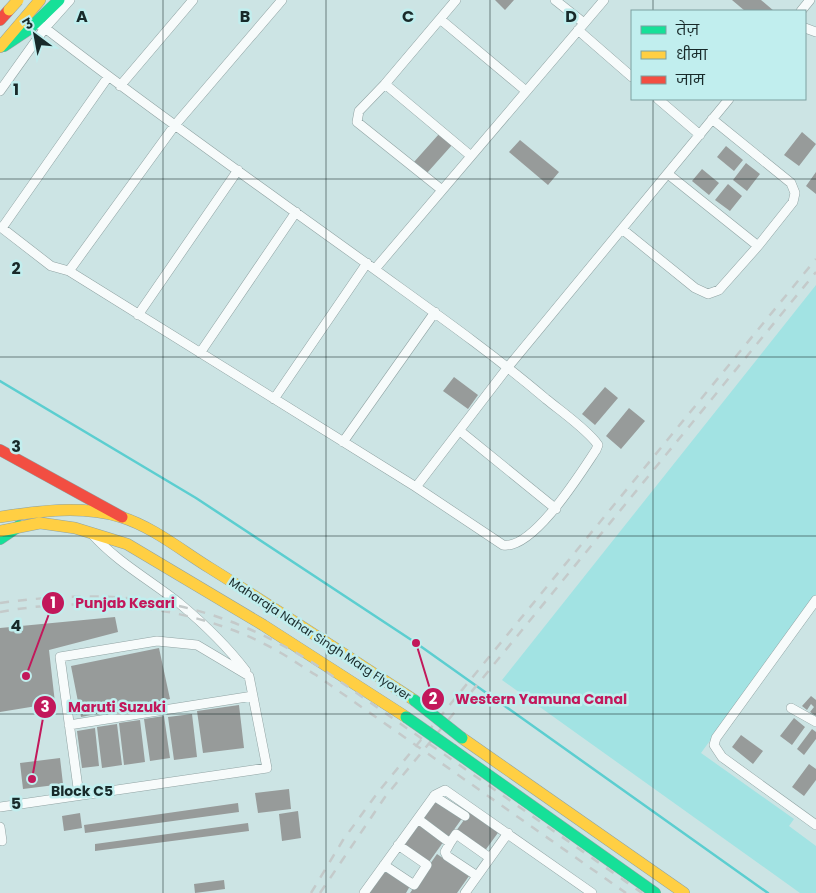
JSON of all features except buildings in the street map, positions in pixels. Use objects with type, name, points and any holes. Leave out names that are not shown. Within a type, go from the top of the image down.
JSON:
[{"type":"main road","points":[[0,20],[18,0]]},
{"type":"main road","points":[[0,48],[40,0]]},
{"type":"main road","points":[[0,48],[40,26],[59,0]]},
{"type":"main road","points":[[0,450],[122,518]]},
{"type":"main road","points":[[0,517],[55,509],[90,511],[122,518]]},
{"type":"main road","name":"Maharaja Nahar Singh Marg Flyover","points":[[122,518],[150,532],[253,594],[414,700],[462,738],[684,893]]},
{"type":"main road","name":"Maharaja Nahar Singh Marg Flyover","points":[[0,531],[40,523],[75,528],[127,544],[264,625],[406,717],[654,893]]},
{"type":"main road","points":[[0,539],[19,526]]},
{"type":"street","points":[[0,92],[40,26],[70,0]]},
{"type":"street","points":[[120,86],[193,0]]},
{"type":"street","points":[[68,271],[175,125],[282,0]]},
{"type":"street","points":[[442,190],[357,122],[359,111],[385,84],[456,0]]},
{"type":"street","points":[[555,0],[631,76]]},
{"type":"street","points":[[375,269],[604,0]]},
{"type":"street","points":[[802,10],[810,0]]},
{"type":"street","points":[[440,19],[526,91]]},
{"type":"street","points":[[40,26],[108,77],[120,86],[435,312],[508,367],[598,445],[556,509],[516,544],[502,545],[416,488],[138,314],[68,271],[51,266],[1,228],[108,77]]},
{"type":"street","points":[[385,84],[471,156]]},
{"type":"street","points":[[659,100],[700,135]]},
{"type":"street","points":[[416,488],[508,367],[728,100]]},
{"type":"street","points":[[622,229],[695,288],[708,294],[719,290],[758,246],[793,202],[795,193],[791,183],[712,119]]},
{"type":"street","points":[[138,314],[238,170]]},
{"type":"street","points":[[668,174],[758,246]]},
{"type":"street","points":[[200,353],[296,212]]},
{"type":"street","points":[[274,399],[367,263]]},
{"type":"street","points":[[343,442],[435,312]]},
{"type":"street","points":[[460,431],[556,509]]},
{"type":"street","points":[[0,807],[267,768],[249,676],[233,655],[179,603],[104,548],[92,534]]},
{"type":"street","points":[[815,823],[722,757],[714,745],[716,738],[816,600]]},
{"type":"street","points":[[80,794],[60,657],[157,641],[196,645],[249,676]]},
{"type":"street","points":[[70,725],[253,696]]},
{"type":"street","points":[[792,708],[816,722]]},
{"type":"street","points":[[364,893],[434,796],[445,790],[589,892]]},
{"type":"street","points":[[434,796],[464,816]]},
{"type":"street","points":[[418,819],[450,843]]},
{"type":"street","points":[[0,827],[2,841]]},
{"type":"street","points":[[464,893],[508,833]]},
{"type":"street","points":[[477,876],[444,854],[456,834],[490,858]]},
{"type":"street","points":[[384,865],[414,885],[427,865],[398,846]]},
{"type":"shaded area","points":[[816,285],[816,595],[701,753],[794,819],[789,826],[816,846],[816,893],[800,893],[502,680]]},
{"type":"waterway","points":[[0,381],[196,498],[416,643],[768,893]]},
{"type":"railway","points":[[311,893],[343,840],[379,791],[816,259]]},
{"type":"railway","points":[[320,893],[385,797],[816,272]]},
{"type":"railway","points":[[0,603],[87,596],[128,598],[206,613],[244,627],[282,645],[321,668],[642,893]]},
{"type":"railway","points":[[0,612],[71,604],[144,608],[180,614],[215,624],[249,637],[281,653],[316,675],[626,893]]},
{"type":"traffic: fast","points":[[4,46],[28,30],[59,0]]},
{"type":"traffic: fast","points":[[0,539],[19,526]]},
{"type":"traffic: fast","points":[[414,700],[462,738]]},
{"type":"traffic: fast","points":[[406,717],[453,750]]},
{"type":"traffic: fast","points":[[453,750],[655,893]]},
{"type":"traffic: slow","points":[[9,10],[18,0]]},
{"type":"traffic: slow","points":[[0,47],[40,0]]},
{"type":"traffic: slow","points":[[0,517],[46,511],[76,510],[106,513],[133,521],[167,540],[414,700]]},
{"type":"traffic: slow","points":[[0,531],[40,523],[75,528],[127,544],[263,625],[406,717]]},
{"type":"traffic: slow","points":[[462,738],[684,893]]},
{"type":"traffic: jam","points":[[0,20],[9,10]]},
{"type":"traffic: jam","points":[[0,450],[122,517]]},
{"type":"place","name":"Western Yamuna Canal","points":[[416,643]]},
{"type":"place","name":"Punjab Kesari","points":[[26,676]]},
{"type":"place","name":"Maruti Suzuki","points":[[32,779]]},
{"type":"district","name":"Block C5","points":[[82,791]]}]
